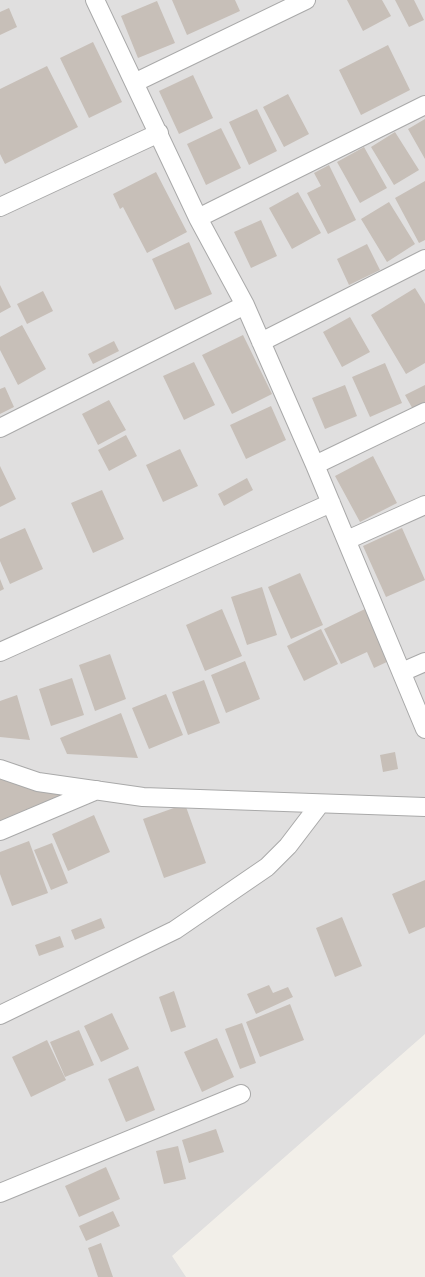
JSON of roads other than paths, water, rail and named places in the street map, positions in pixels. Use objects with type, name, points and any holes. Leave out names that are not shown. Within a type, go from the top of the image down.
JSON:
[{"type":"street","points":[[95,0],[136,82],[198,218],[244,305],[261,342],[347,540],[425,729]]},
{"type":"street","points":[[136,82],[306,0]]},
{"type":"street","points":[[198,218],[425,105]]},
{"type":"street","points":[[0,207],[159,133]]},
{"type":"street","points":[[261,342],[425,258]]},
{"type":"street","points":[[0,428],[244,305]]},
{"type":"street","points":[[315,465],[425,412]]},
{"type":"street","points":[[0,652],[331,503]]},
{"type":"street","points":[[347,540],[425,505]]},
{"type":"street","points":[[402,672],[425,662]]},
{"type":"street","points":[[0,769],[38,782],[143,797],[425,807]]},
{"type":"street","points":[[0,831],[97,790]]},
{"type":"street","points":[[0,1014],[176,930],[267,867],[288,846],[320,804]]},
{"type":"street","points":[[0,1193],[240,1094]]}]
